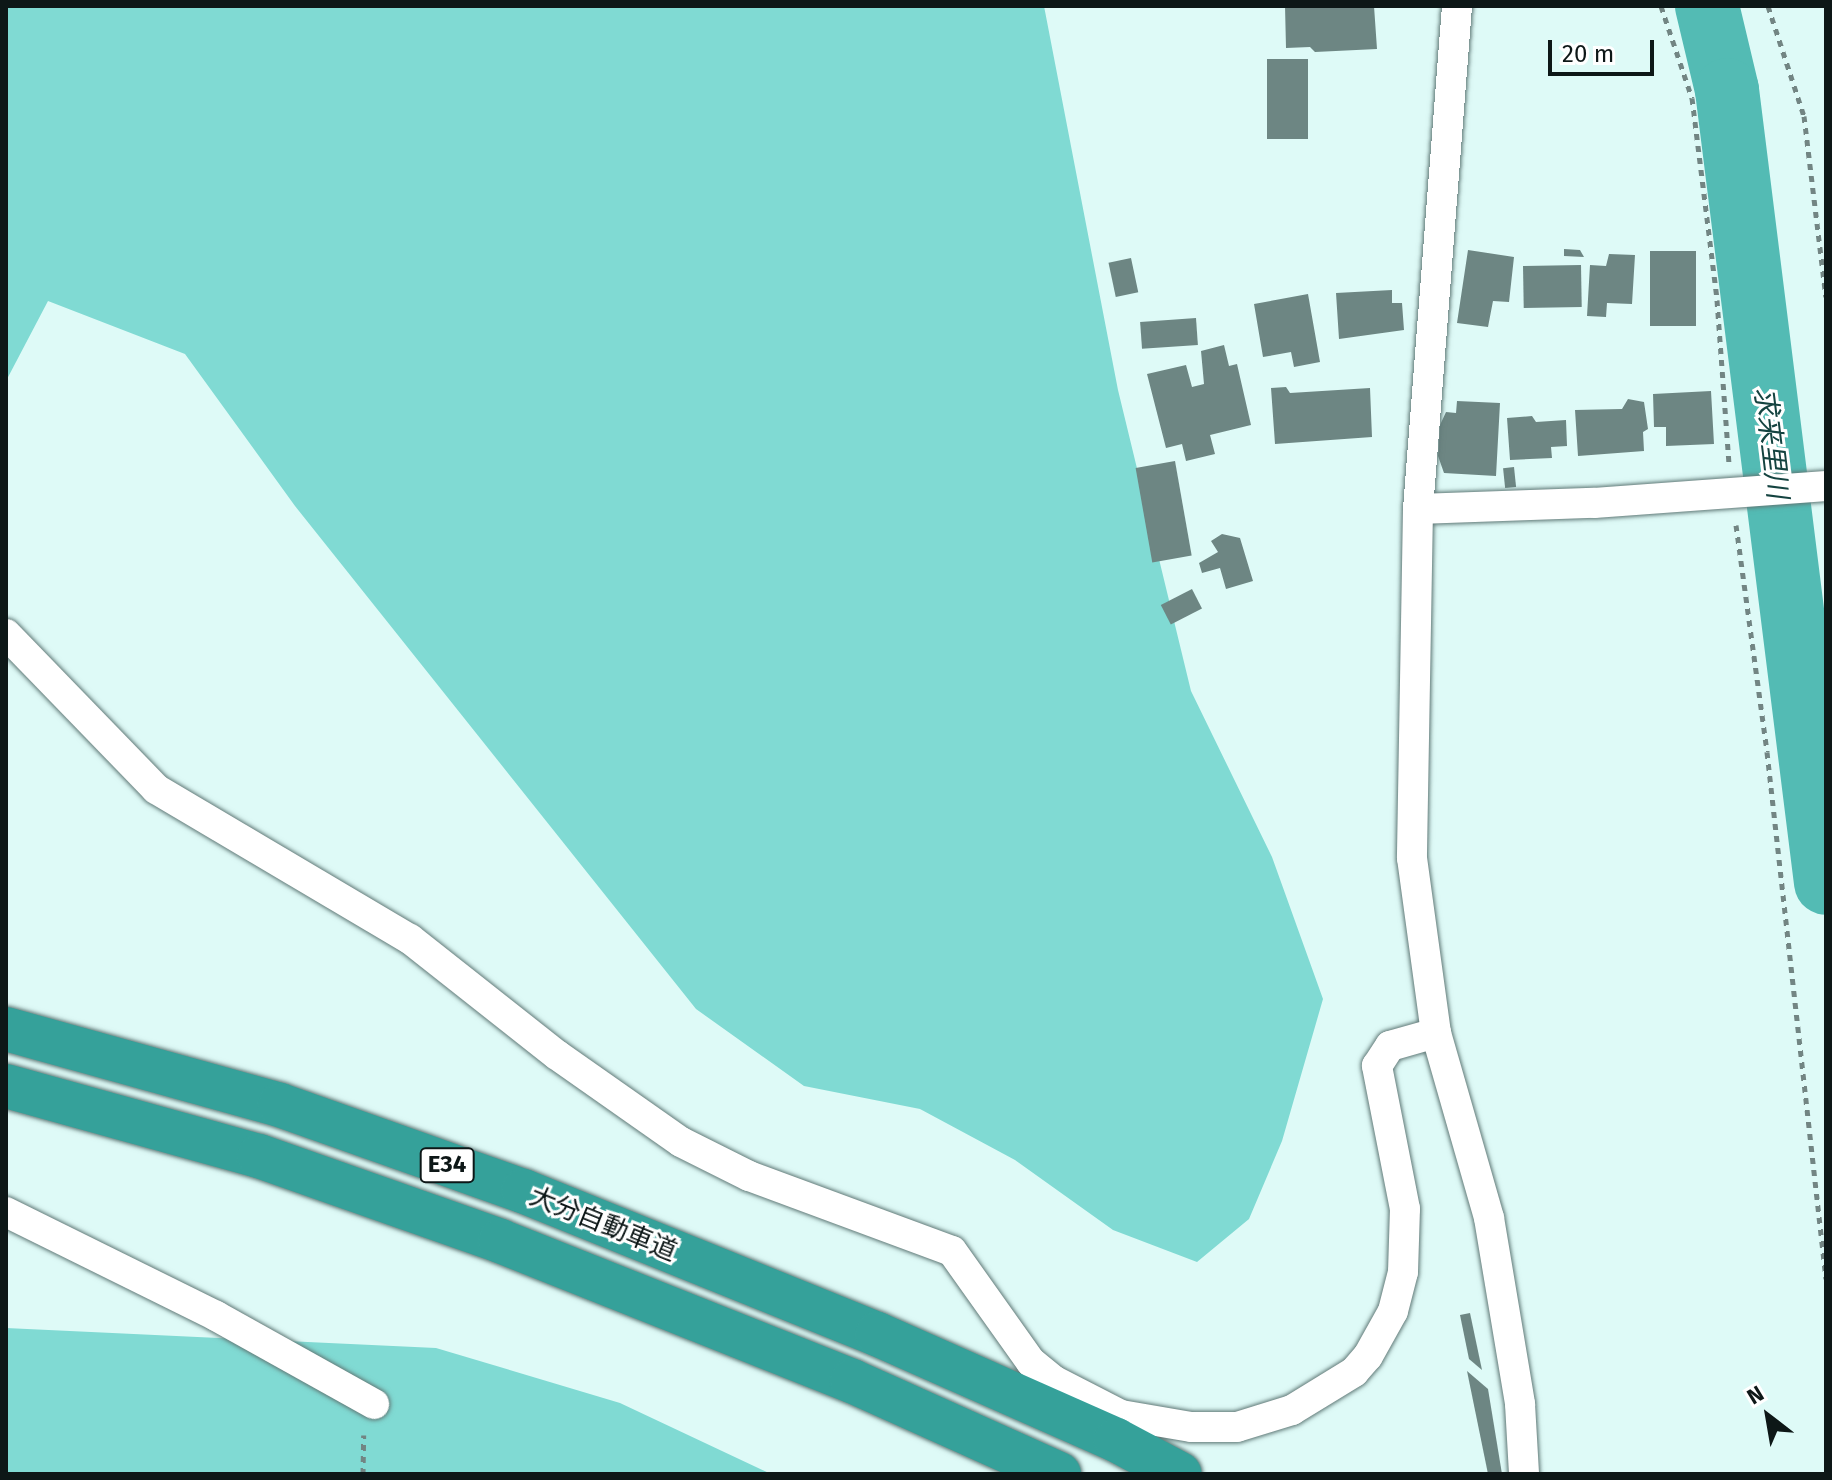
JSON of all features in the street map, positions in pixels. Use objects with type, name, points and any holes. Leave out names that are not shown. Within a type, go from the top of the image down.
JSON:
[{"type":"highway","name":"大分自動車道","points":[[6,1029],[280,1105],[523,1191],[877,1334],[1116,1440],[1180,1474]]},
{"type":"highway","name":"大分自動車道","points":[[6,1086],[275,1161],[500,1241],[852,1381],[1059,1474]]},
{"type":"street","points":[[1457,6],[1418,509],[1412,858],[1436,1033],[1489,1218],[1520,1404],[1524,1474]]},
{"type":"street","points":[[1418,509],[1594,503],[1826,486]]},
{"type":"street","points":[[6,634],[156,789],[410,939],[557,1055],[681,1142],[749,1176],[952,1251],[1031,1362],[1053,1380],[1121,1415],[1191,1427],[1237,1427],[1292,1410],[1354,1372],[1368,1356],[1393,1311],[1403,1272],[1405,1209],[1377,1066],[1390,1046],[1436,1033]]},
{"type":"street","points":[[6,1212],[216,1316],[374,1404]]},
{"type":"path","points":[[1661,6],[1692,98],[1717,300],[1731,491],[1767,752],[1826,1279]]},
{"type":"path","points":[[1768,6],[1804,116],[1826,297]]},
{"type":"shaded area","points":[[6,6],[1044,6],[1118,390],[1191,691],[1272,857],[1323,999],[1282,1141],[1249,1219],[1197,1262],[1113,1230],[1015,1160],[920,1109],[804,1086],[696,1009],[295,506],[185,354],[48,301],[6,381]]},
{"type":"shaded area","points":[[6,1328],[436,1348],[620,1403],[771,1474],[6,1474]]},
{"type":"building","points":[[1285,6],[1374,6],[1377,49],[1315,52],[1310,47],[1286,48]]},
{"type":"building","points":[[1267,59],[1308,59],[1308,139],[1267,139]]},
{"type":"building","points":[[1564,249],[1580,250],[1584,257],[1564,256]]},
{"type":"building","points":[[1468,250],[1514,257],[1509,302],[1493,301],[1488,327],[1457,323]]},
{"type":"building","points":[[1650,251],[1696,251],[1696,326],[1650,326]]},
{"type":"building","points":[[1609,254],[1635,255],[1632,304],[1607,303],[1606,317],[1587,316],[1590,265],[1606,266]]},
{"type":"building","points":[[1131,258],[1138,292],[1116,297],[1109,263]]},
{"type":"building","points":[[1581,265],[1582,307],[1524,308],[1523,266]]},
{"type":"building","points":[[1392,290],[1392,303],[1402,303],[1404,330],[1339,339],[1336,293]]},
{"type":"building","points":[[1308,294],[1320,362],[1294,367],[1291,352],[1263,357],[1254,304]]},
{"type":"building","points":[[1196,318],[1198,345],[1142,349],[1140,322]]},
{"type":"building","points":[[1224,345],[1229,366],[1237,364],[1251,425],[1210,435],[1215,454],[1186,461],[1182,444],[1166,448],[1147,374],[1186,365],[1192,387],[1204,384],[1201,351]]},
{"type":"building","points":[[1286,387],[1290,393],[1370,388],[1372,437],[1275,444],[1271,388]]},
{"type":"building","points":[[1711,391],[1714,444],[1666,446],[1666,427],[1654,427],[1653,394]]},
{"type":"building","points":[[1628,399],[1644,402],[1648,429],[1643,432],[1644,451],[1578,456],[1575,410],[1622,409]]},
{"type":"building","points":[[1457,401],[1500,403],[1496,476],[1444,473],[1438,456],[1440,425],[1446,412],[1456,413]]},
{"type":"building","points":[[1532,416],[1536,422],[1566,420],[1567,446],[1551,447],[1552,458],[1510,460],[1507,418]]},
{"type":"building","points":[[1175,461],[1192,556],[1152,562],[1136,468]]},
{"type":"building","points":[[1514,467],[1516,487],[1505,488],[1503,468]]},
{"type":"building","points":[[1222,534],[1240,538],[1253,581],[1226,589],[1220,568],[1202,573],[1199,563],[1218,552],[1211,541]]},
{"type":"building","points":[[1192,589],[1202,609],[1171,624],[1161,605]]},
{"type":"building","points":[[1470,1313],[1482,1370],[1469,1359],[1460,1315]]},
{"type":"building","points":[[1467,1371],[1488,1389],[1502,1474],[1488,1474]]},
{"type":"waterway","name":"求来里川","points":[[1707,6],[1727,90],[1826,883]]}]
